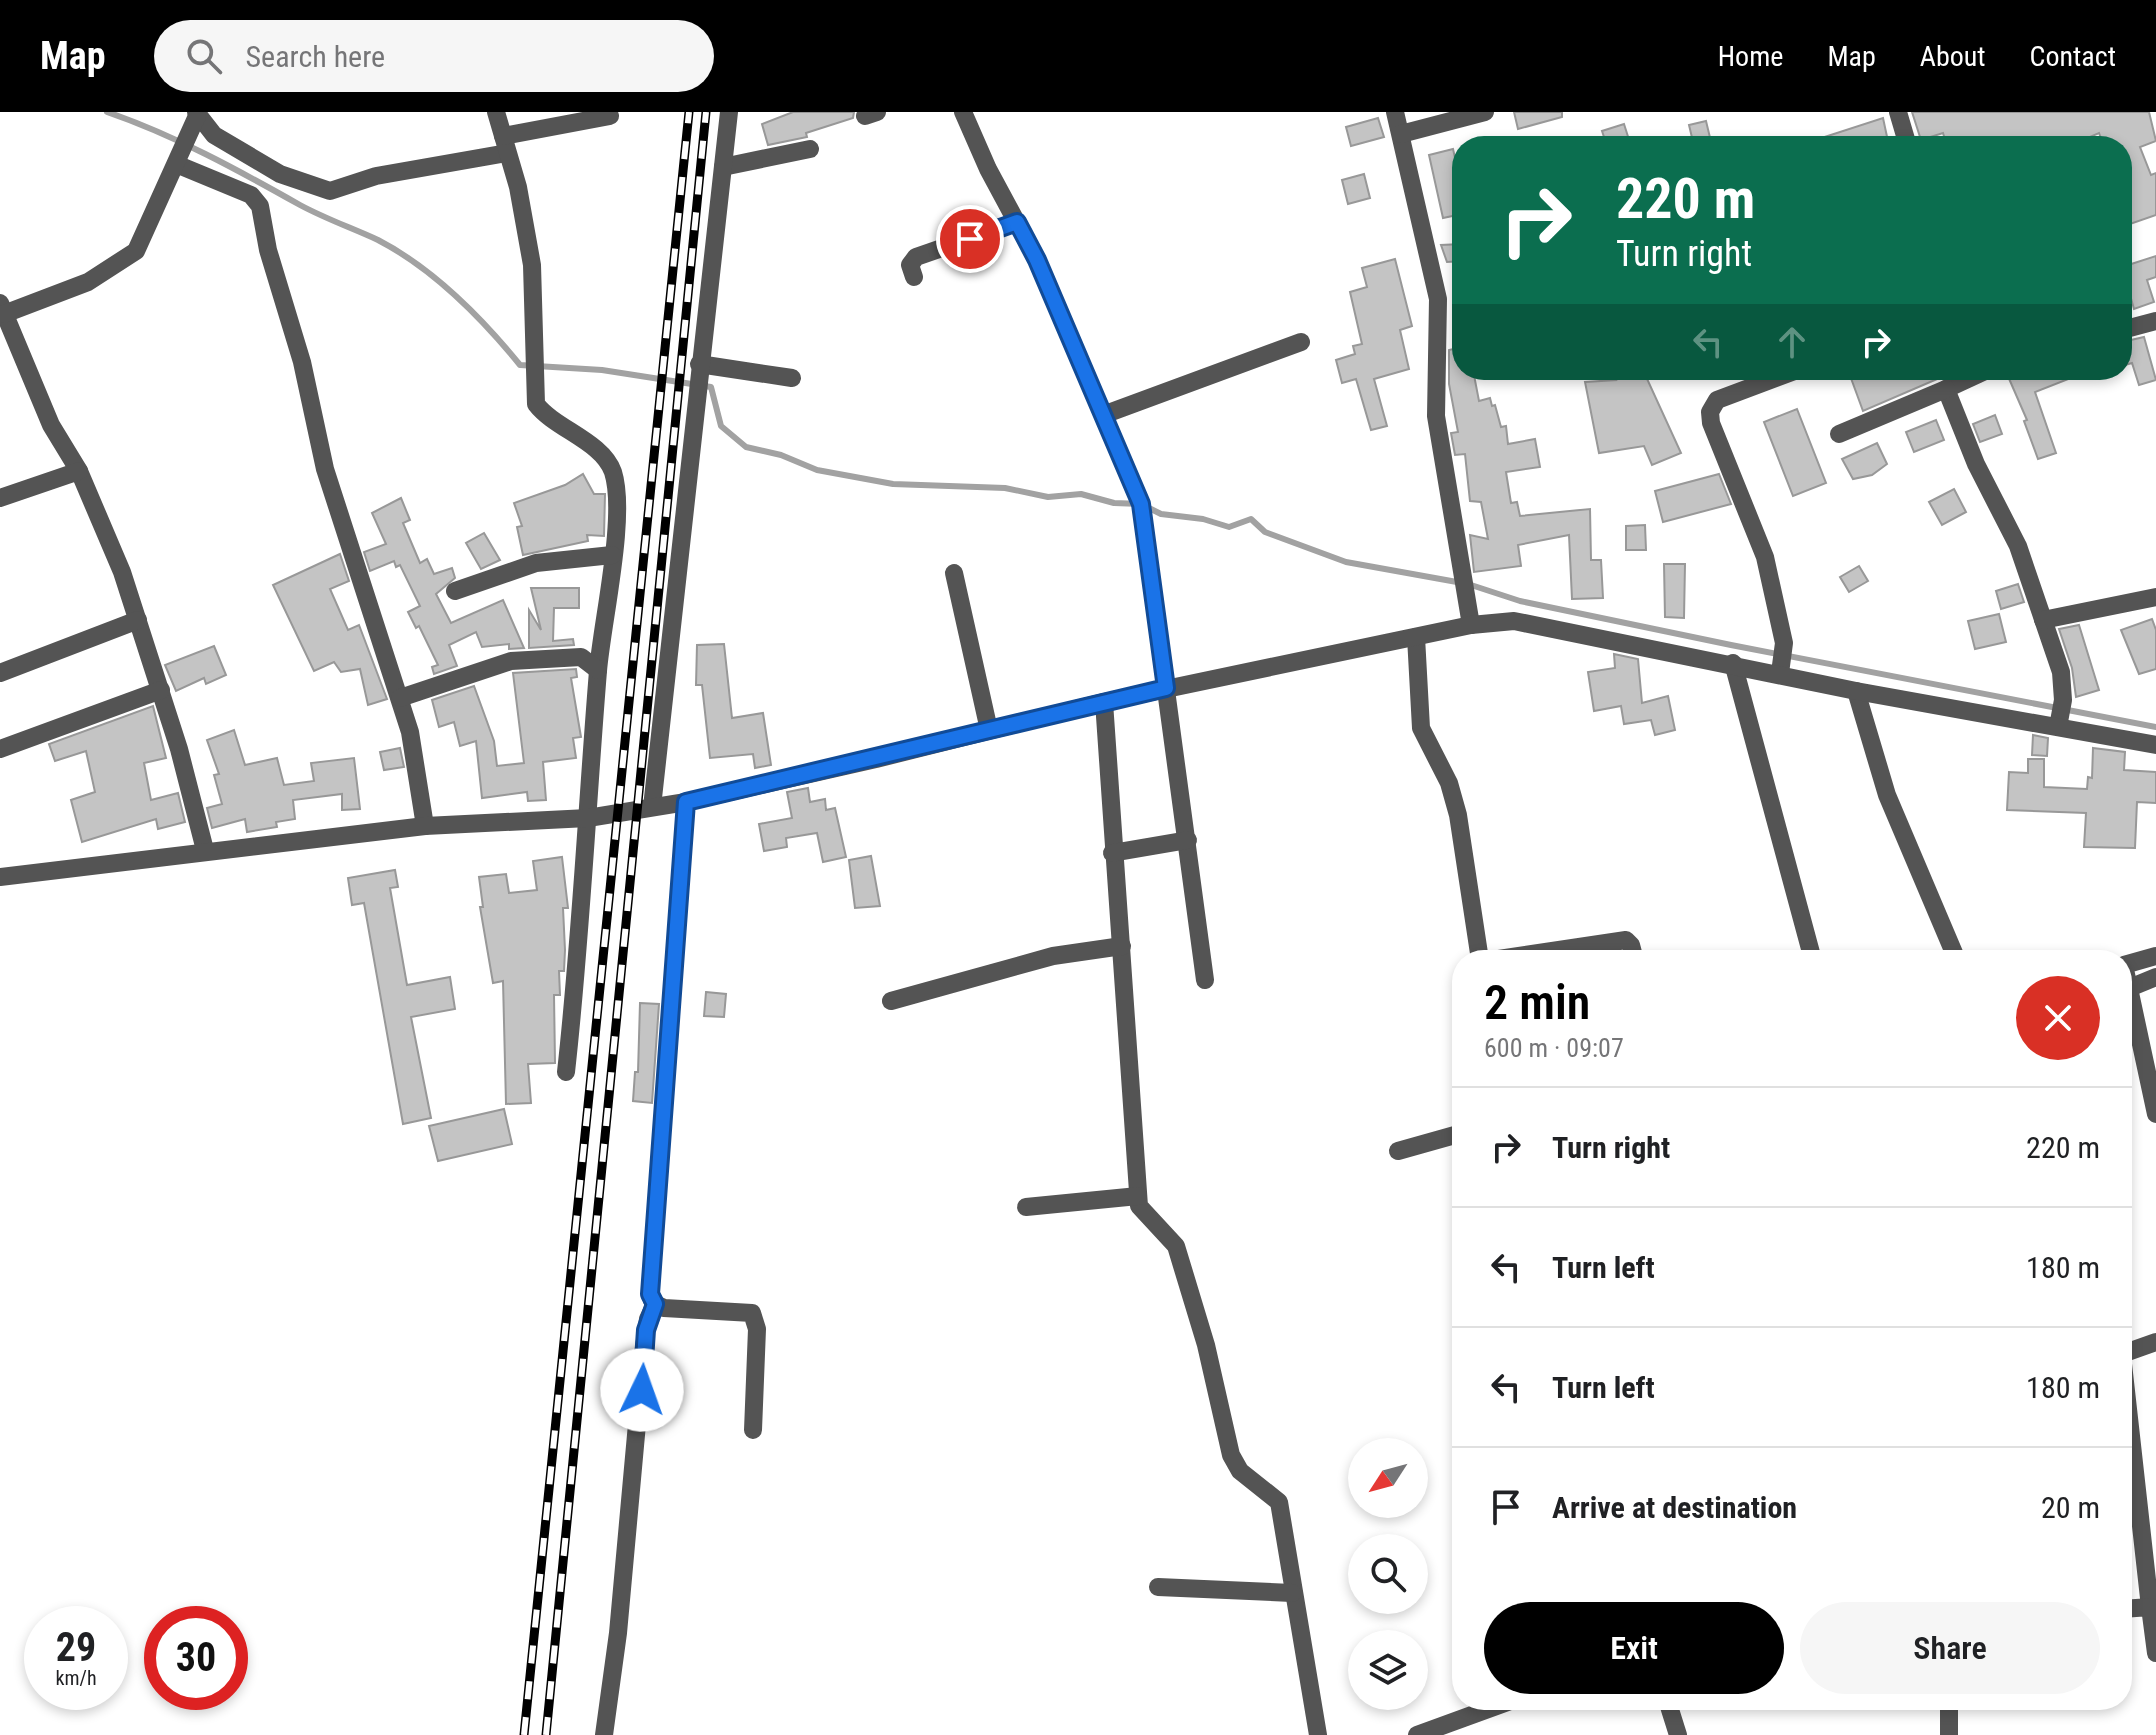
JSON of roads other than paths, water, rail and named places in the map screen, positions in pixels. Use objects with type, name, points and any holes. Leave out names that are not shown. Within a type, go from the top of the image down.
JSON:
[{"type":"street","points":[[496,112],[518,187],[532,265],[534,395],[543,412],[611,468],[616,520],[598,670],[566,1072]]},
{"type":"street","points":[[652,807],[729,112]]},
{"type":"street","points":[[963,112],[1037,260],[1141,504],[1205,980]]},
{"type":"street","points":[[1395,112],[1438,299],[1436,416],[1471,625]]},
{"type":"street","points":[[1401,134],[1485,112]]},
{"type":"street","points":[[1898,112],[1905,136]]},
{"type":"street","points":[[205,850],[161,690],[138,620],[79,471],[51,425],[1,309],[88,282],[136,251],[195,119],[214,135],[280,174],[330,191],[376,176],[610,116]]},
{"type":"street","points":[[723,167],[810,149]]},
{"type":"street","points":[[176,164],[251,195],[260,206],[268,250],[302,362],[325,469],[410,732],[425,826]]},
{"type":"street","points":[[914,277],[910,265],[916,257],[1017,222]]},
{"type":"street","points":[[2132,327],[2156,321]]},
{"type":"street","points":[[1103,415],[1301,342]]},
{"type":"street","points":[[699,367],[792,378]]},
{"type":"street","points":[[1770,380],[1717,400],[1710,412],[1711,423],[1745,500],[1765,557],[1784,643],[1780,668]]},
{"type":"street","points":[[1839,434],[1964,380]]},
{"type":"street","points":[[1946,389],[1976,464],[2018,546],[2061,672],[2063,700],[2058,727]]},
{"type":"street","points":[[0,498],[79,471]]},
{"type":"street","points":[[455,591],[536,563],[612,555]]},
{"type":"street","points":[[954,573],[989,730]]},
{"type":"street","points":[[2043,620],[2156,597]]},
{"type":"street","points":[[0,673],[138,620]]},
{"type":"street","points":[[0,877],[425,826],[588,818],[686,802],[1166,688],[1471,625],[1514,621],[1733,663],[1780,668],[1856,691],[2156,745]]},
{"type":"street","points":[[1416,637],[1421,728],[1449,783],[1458,815],[1478,950]]},
{"type":"street","points":[[400,698],[511,661],[581,657],[598,670]]},
{"type":"street","points":[[1733,663],[1810,950]]},
{"type":"street","points":[[0,749],[161,690]]},
{"type":"street","points":[[1856,691],[1887,795],[1953,950]]},
{"type":"street","points":[[1104,702],[1138,1196],[1145,1217],[1171,1239],[1180,1256],[1206,1345],[1231,1455],[1240,1471],[1279,1502],[1318,1735]]},
{"type":"street","points":[[686,802],[650,1294],[655,1304],[664,1308],[752,1313],[757,1329],[753,1430]]},
{"type":"street","points":[[1112,853],[1188,840]]},
{"type":"street","points":[[1559,950],[1626,940],[1632,950]]},
{"type":"street","points":[[891,1001],[1053,956],[1122,946]]},
{"type":"street","points":[[2132,963],[2156,956]]},
{"type":"street","points":[[2132,987],[2156,977]]},
{"type":"street","points":[[2132,1015],[2156,1114]]},
{"type":"street","points":[[1398,1151],[1452,1136]]},
{"type":"street","points":[[1026,1207],[1138,1196]]},
{"type":"street","points":[[604,1735],[618,1633],[625,1526],[646,1330],[655,1304]]},
{"type":"street","points":[[2132,1350],[2156,1342]]},
{"type":"street","points":[[2132,1444],[2156,1653]]},
{"type":"street","points":[[1158,1587],[1292,1593]]},
{"type":"street","points":[[2132,1608],[2150,1607]]},
{"type":"street","points":[[1417,1735],[1486,1710]]},
{"type":"street","points":[[1670,1710],[1678,1735]]},
{"type":"street","points":[[1949,1710],[1949,1735]]},
{"type":"waterway","points":[[107,112],[181,142],[310,210],[399,252],[455,295],[520,365],[602,370],[711,387],[721,426],[746,447],[781,455],[817,470],[893,484],[1005,488],[1048,497],[1081,494],[1114,503],[1141,504],[1161,514],[1203,519],[1229,527],[1251,519],[1265,532],[1346,562],[1468,584],[1520,601],[1731,645],[2156,727]]},
{"type":"railway","points":[[524,1735],[689,112]]},
{"type":"railway","points":[[546,1735],[706,112]]}]
